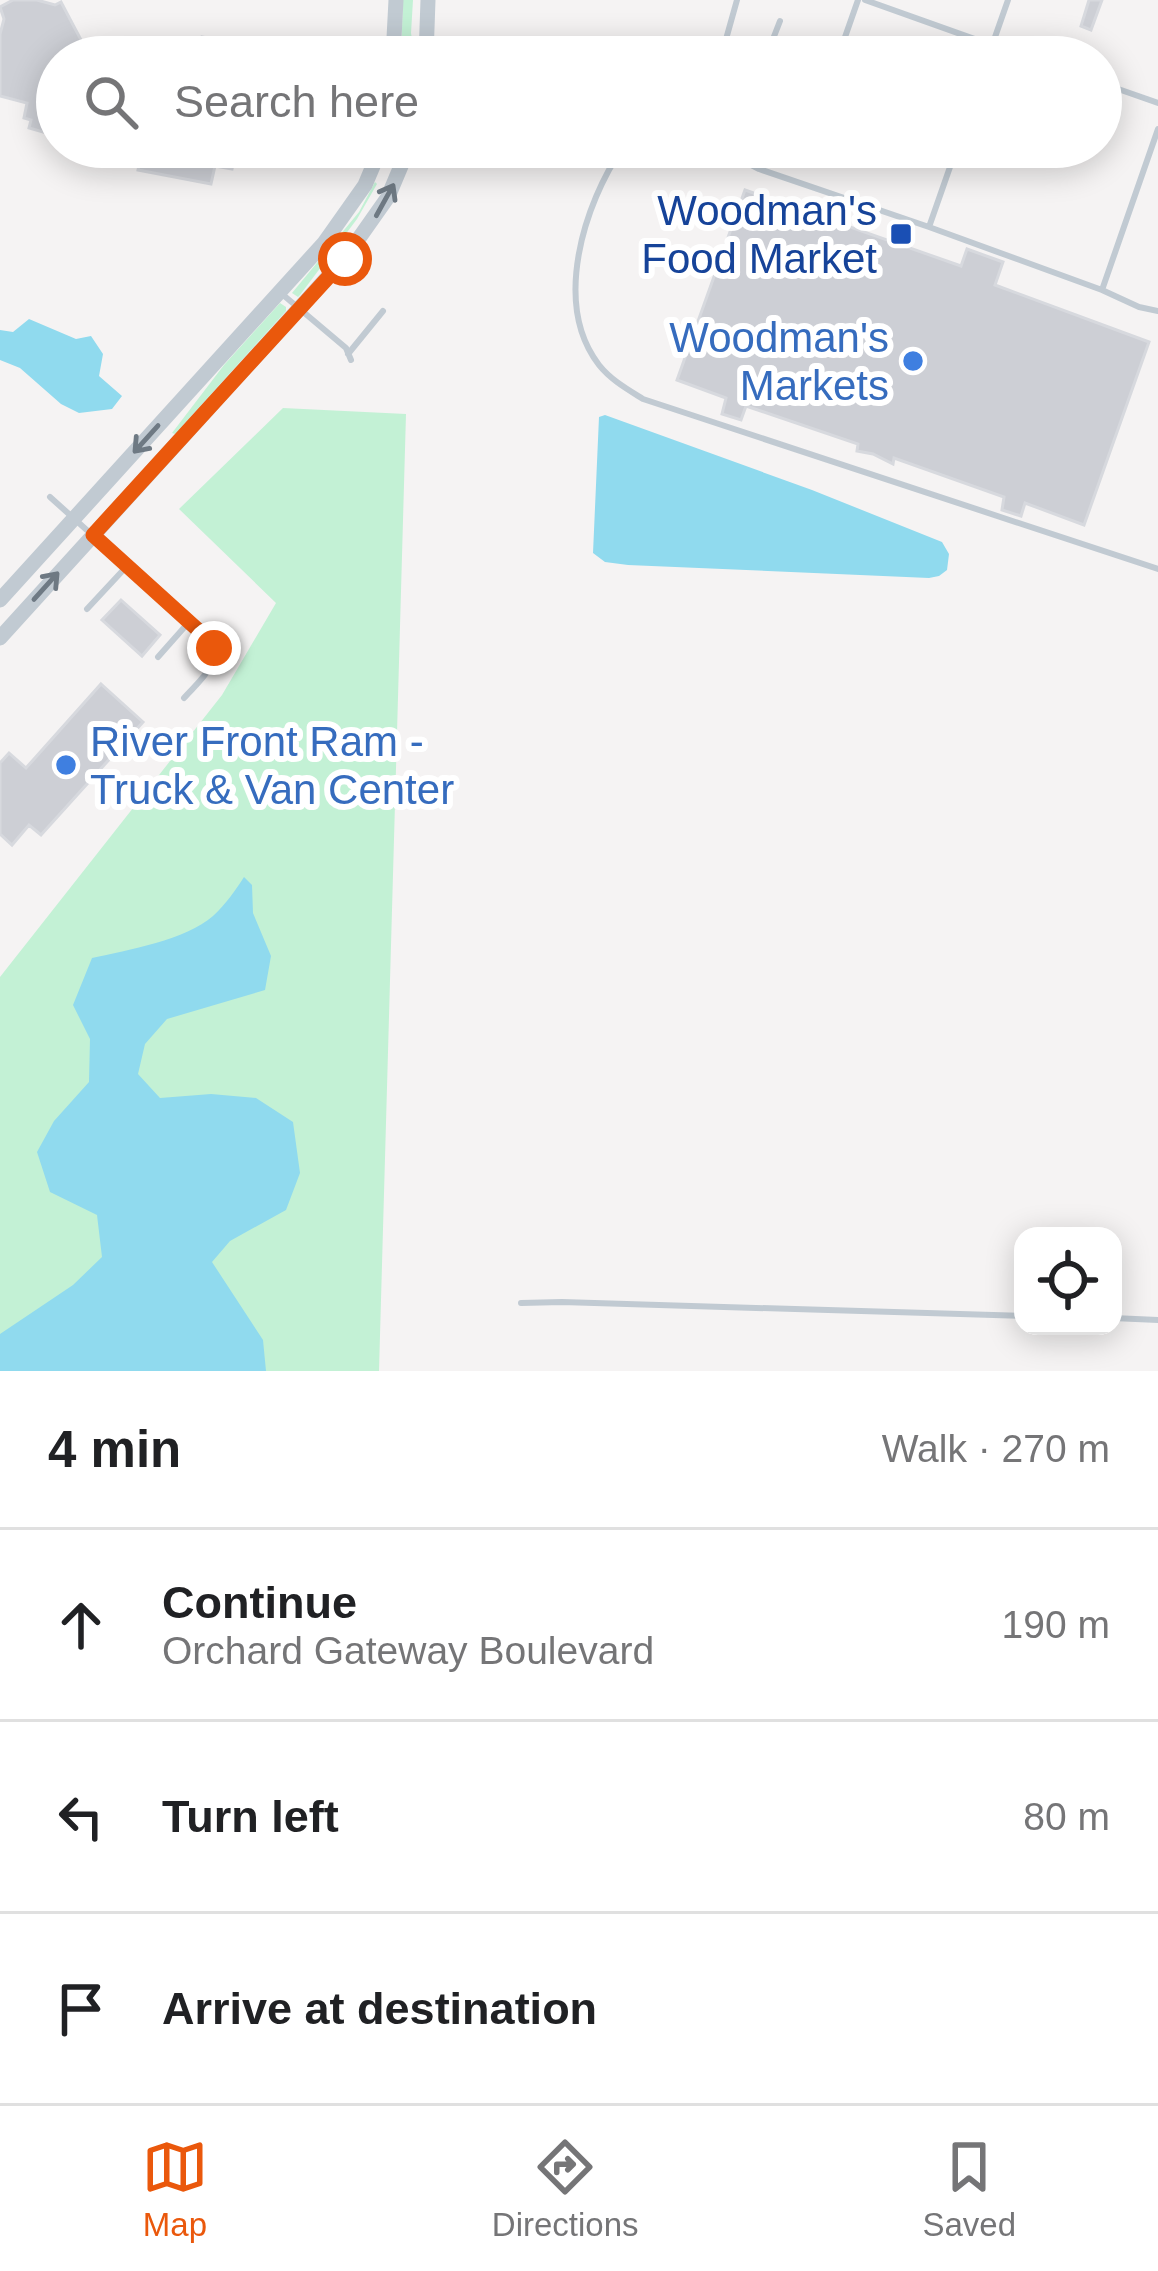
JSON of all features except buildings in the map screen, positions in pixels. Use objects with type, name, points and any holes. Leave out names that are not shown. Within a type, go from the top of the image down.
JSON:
[{"type":"street","points":[[394,36],[395,0]]},
{"type":"street","points":[[427,36],[428,0]]},
{"type":"street","points":[[0,600],[344,218],[372,168]]},
{"type":"street","points":[[0,638],[368,229],[401,168]]},
{"type":"lane","points":[[727,36],[737,0]]},
{"type":"lane","points":[[846,36],[861,0],[964,36]]},
{"type":"lane","points":[[995,36],[1008,0]]},
{"type":"lane","points":[[774,36],[780,21]]},
{"type":"lane","points":[[1122,90],[1158,103]]},
{"type":"lane","points":[[1102,290],[1158,129]]},
{"type":"lane","points":[[610,168],[583,232],[576,308],[591,353],[611,379],[643,399],[1158,569]]},
{"type":"lane","points":[[758,168],[1158,310]]},
{"type":"lane","points":[[929,227],[950,168]]},
{"type":"lane","points":[[279,292],[346,348],[350,357],[383,310]]},
{"type":"lane","points":[[50,497],[214,648],[214,661],[184,698]]},
{"type":"lane","points":[[87,609],[127,566]]},
{"type":"lane","points":[[158,657],[189,622]]},
{"type":"lane","points":[[521,1303],[1014,1316]]},
{"type":"lane","points":[[1122,1318],[1158,1320]]},
{"type":"green space","points":[[403,0],[413,0],[412,36],[402,36]]},
{"type":"green space","points":[[375,182],[357,219],[300,295],[292,293],[359,212]]},
{"type":"green space","points":[[280,303],[286,311],[172,433],[224,365]]},
{"type":"green space","points":[[283,408],[406,414],[379,1371],[0,1371],[0,977],[222,695],[276,603],[179,509]]},
{"type":"water","points":[[29,319],[76,339],[91,336],[103,354],[99,376],[122,396],[112,409],[79,413],[61,404],[20,368],[0,360],[0,330],[13,332]]},
{"type":"water","points":[[605,415],[942,542],[949,554],[947,570],[929,578],[605,562],[593,553],[599,417]]},
{"type":"water","points":[[244,877],[252,885],[253,913],[271,956],[265,990],[167,1019],[145,1044],[138,1074],[160,1098],[211,1094],[256,1098],[293,1122],[300,1173],[286,1210],[230,1241],[212,1262],[263,1340],[266,1371],[0,1371],[0,1334],[73,1285],[102,1257],[97,1215],[50,1192],[37,1152],[54,1121],[89,1082],[90,1039],[73,1005],[92,958],[188,932],[213,916]]},
{"type":"place","name":"Woodman's Food Market","points":[[901,234]]},
{"type":"place","name":"Woodman's Markets","points":[[913,361]]},
{"type":"place","name":"River Front Ram - Truck & Van Center","points":[[66,765]]},
{"type":"route","points":[[214,648],[93,535],[345,259]]}]
